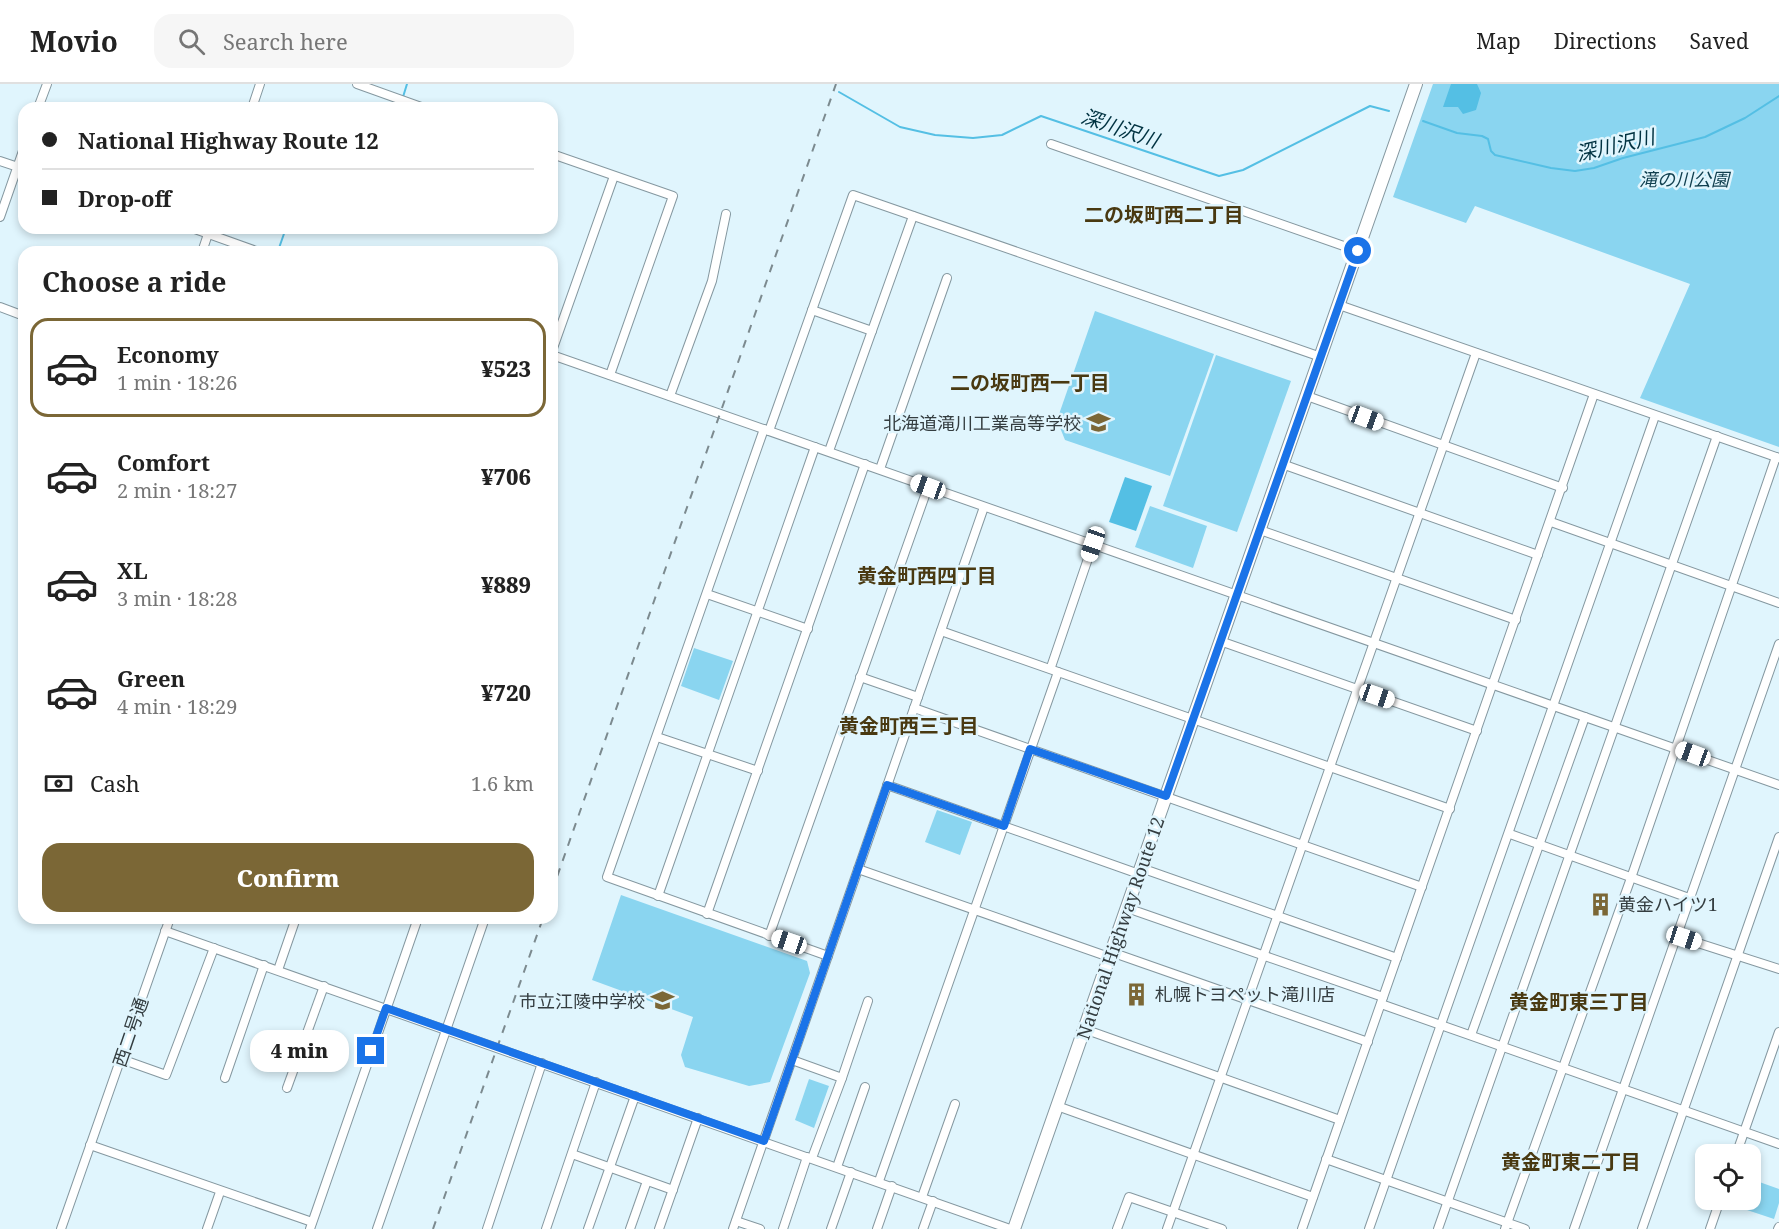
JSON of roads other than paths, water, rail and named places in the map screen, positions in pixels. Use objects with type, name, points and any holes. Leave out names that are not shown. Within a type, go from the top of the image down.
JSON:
[{"type":"highway","name":"National Highway Route 12","points":[[1012,1229],[1416,84]]},
{"type":"street","points":[[40,102],[47,84]]},
{"type":"street","points":[[254,102],[260,84]]},
{"type":"street","points":[[357,84],[407,102]]},
{"type":"street","points":[[1051,144],[1358,251]]},
{"type":"street","points":[[558,156],[673,196],[610,375]]},
{"type":"street","points":[[0,160],[18,167]]},
{"type":"street","points":[[0,217],[18,175]]},
{"type":"street","points":[[558,336],[614,176]]},
{"type":"street","points":[[828,956],[607,878],[766,430],[853,195],[1321,357]]},
{"type":"street","points":[[670,396],[712,280],[726,214]]},
{"type":"street","points":[[829,452],[913,216]]},
{"type":"street","points":[[216,234],[245,246]]},
{"type":"street","points":[[880,469],[946,278]]},
{"type":"street","points":[[1339,305],[1778,457],[1631,878],[1506,1226]]},
{"type":"street","points":[[0,307],[18,314]]},
{"type":"street","points":[[812,310],[872,331]]},
{"type":"street","points":[[1167,1229],[1476,353]]},
{"type":"street","points":[[558,355],[1779,785]]},
{"type":"street","points":[[1302,1229],[1594,394]]},
{"type":"street","points":[[1307,396],[1563,488]]},
{"type":"street","points":[[1369,1229],[1510,834],[1655,416]]},
{"type":"street","points":[[1438,1229],[1717,436]]},
{"type":"street","points":[[658,896],[815,447]]},
{"type":"street","points":[[707,914],[865,464]]},
{"type":"street","points":[[1282,464],[1538,555]]},
{"type":"street","points":[[769,936],[928,487]]},
{"type":"street","points":[[760,1229],[735,1225],[984,507]]},
{"type":"street","points":[[1551,522],[1779,603]]},
{"type":"street","points":[[1260,530],[1516,620]]},
{"type":"street","points":[[879,1181],[1030,749],[1093,544]]},
{"type":"street","points":[[707,594],[808,629]]},
{"type":"street","points":[[941,631],[1450,809]]},
{"type":"street","points":[[1220,641],[1477,731]]},
{"type":"street","points":[[1574,1229],[1779,644]]},
{"type":"street","points":[[860,677],[918,698]]},
{"type":"street","points":[[914,708],[1422,887]]},
{"type":"street","points":[[1471,1035],[1585,717]]},
{"type":"street","points":[[657,737],[758,771]]},
{"type":"street","points":[[887,785],[1397,958]]},
{"type":"street","points":[[1510,834],[1689,898]]},
{"type":"street","points":[[1642,1229],[1779,837]]},
{"type":"street","points":[[858,869],[1368,1042]]},
{"type":"street","points":[[1127,908],[1382,1000],[1441,1025],[1779,1144]]},
{"type":"street","name":"西二号通","points":[[61,1229],[168,924]]},
{"type":"street","points":[[278,970],[294,924]]},
{"type":"street","points":[[90,1145],[311,1225],[416,924]]},
{"type":"street","points":[[377,1229],[484,924]]},
{"type":"street","points":[[165,931],[1012,1229]]},
{"type":"street","points":[[1676,936],[1779,969]]},
{"type":"street","points":[[121,1059],[166,1075],[214,948]]},
{"type":"street","points":[[225,1078],[264,965]]},
{"type":"street","points":[[287,1088],[324,986]]},
{"type":"street","points":[[783,1229],[842,1078],[868,1001]]},
{"type":"street","points":[[1084,1029],[1340,1120]]},
{"type":"street","points":[[1740,1144],[1779,1032]]},
{"type":"street","points":[[792,1060],[842,1078]]},
{"type":"street","points":[[488,1229],[542,1063]]},
{"type":"street","points":[[546,1229],[596,1082]]},
{"type":"street","points":[[837,1167],[865,1087]]},
{"type":"street","points":[[588,1229],[634,1096]]},
{"type":"street","points":[[922,1197],[955,1104]]},
{"type":"street","points":[[1057,1106],[1313,1197]]},
{"type":"street","points":[[659,1229],[698,1118]]},
{"type":"street","points":[[572,1154],[673,1190]]},
{"type":"street","points":[[1326,1159],[1448,1202],[1506,1226],[1525,1229]]},
{"type":"street","points":[[831,1229],[851,1172]]},
{"type":"street","points":[[630,1229],[647,1181]]},
{"type":"street","points":[[877,1229],[892,1186]]},
{"type":"street","points":[[207,1229],[220,1192]]},
{"type":"street","points":[[1117,1229],[1129,1197],[1222,1229]]},
{"type":"street","points":[[923,1229],[933,1201]]},
{"type":"street","points":[[1710,1229],[1717,1210]]},
{"type":"waterway","points":[[403,97],[407,84]]},
{"type":"waterway","name":"深川沢川","points":[[839,92],[900,127],[935,135],[973,138],[1002,135],[1041,116],[1219,176],[1243,170],[1370,106],[1389,111]]},
{"type":"waterway","name":"深川沢川","points":[[1423,121],[1457,133],[1482,136],[1488,139],[1491,151],[1495,155],[1575,171],[1594,168],[1623,158],[1705,137],[1745,118],[1779,96]]},
{"type":"waterway","points":[[280,246],[284,234]]},
{"type":"railway","points":[[558,874],[836,84]]},
{"type":"railway","points":[[433,1229],[541,924]]},
{"type":"place","name":"北海道滝川工業高等学校","points":[[1099,423]]},
{"type":"place","name":"黄金ハイツ1","points":[[1600,904]]},
{"type":"place","name":"札幌トヨペット滝川店","points":[[1137,994]]},
{"type":"place","name":"市立江陵中学校","points":[[663,1001]]},
{"type":"district","name":"二の坂町西二丁目","points":[[1164,214]]},
{"type":"district","name":"二の坂町西一丁目","points":[[1030,382]]},
{"type":"district","name":"黄金町西四丁目","points":[[927,575]]},
{"type":"district","name":"黄金町西三丁目","points":[[909,725]]},
{"type":"district","name":"黄金町東三丁目","points":[[1579,1001]]},
{"type":"district","name":"黄金町東二丁目","points":[[1571,1161]]},
{"type":"park label","name":"滝の川公園","points":[[1684,179]]}]
